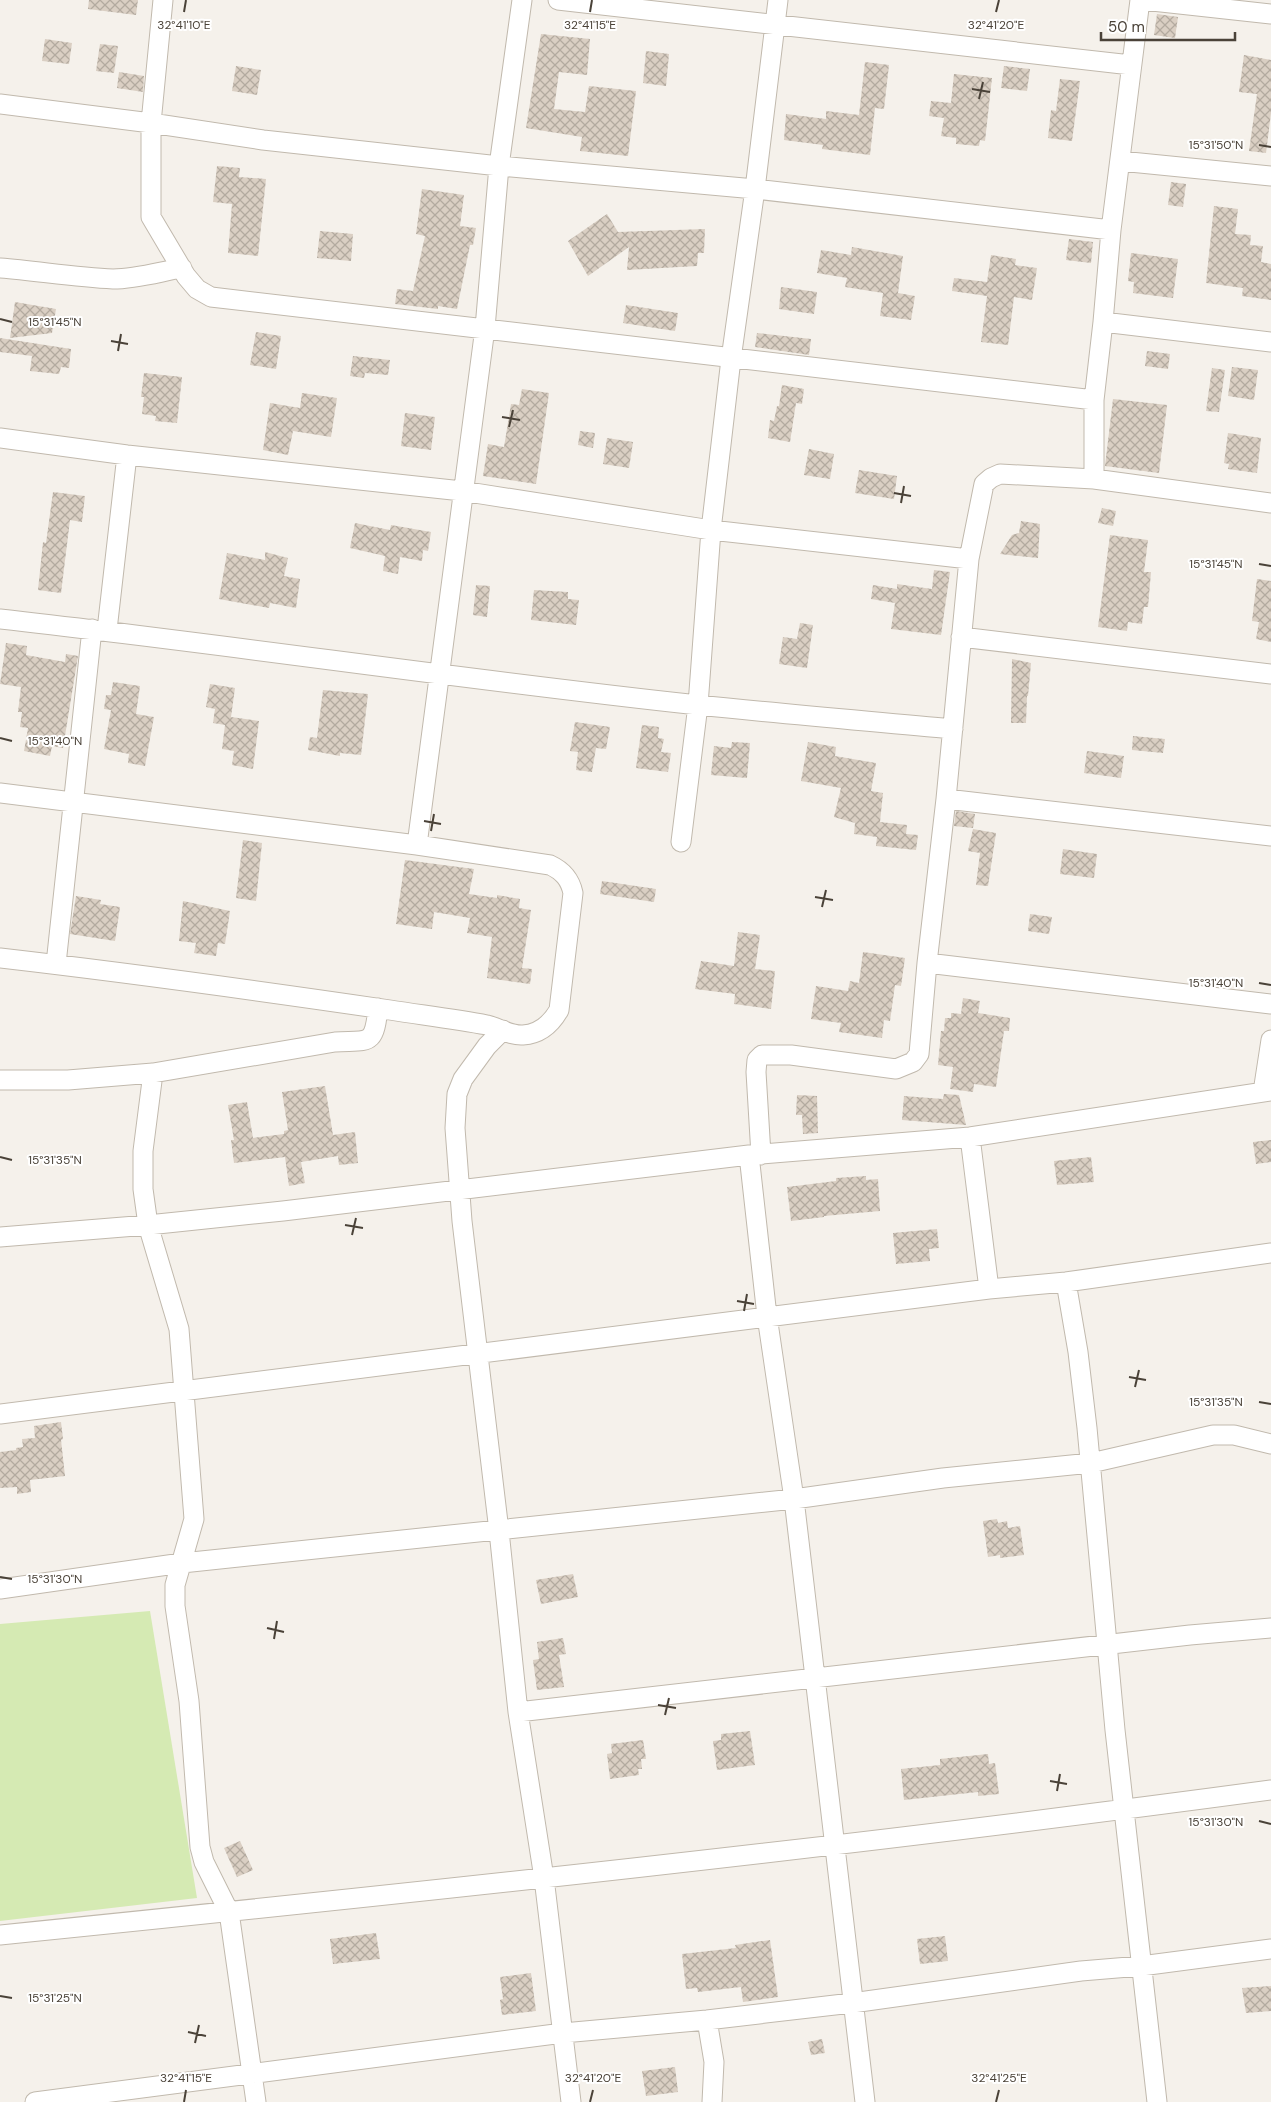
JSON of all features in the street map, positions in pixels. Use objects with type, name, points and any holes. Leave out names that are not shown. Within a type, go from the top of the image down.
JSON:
[{"type":"street","points":[[163,0],[151,123],[151,218],[197,289],[211,297],[485,328],[731,360],[1094,400]]},
{"type":"street","points":[[417,845],[462,491],[485,328],[499,166],[522,0]]},
{"type":"street","points":[[558,0],[1131,65]]},
{"type":"street","points":[[681,842],[698,705],[711,530],[778,0]]},
{"type":"street","points":[[1094,479],[1094,400],[1111,230],[1131,65],[1142,0],[1271,14]]},
{"type":"street","points":[[0,104],[151,123],[263,140],[499,166],[755,189],[1111,230]]},
{"type":"street","points":[[1120,161],[1271,176]]},
{"type":"street","points":[[0,268],[114,279],[144,276],[155,272],[182,268]]},
{"type":"street","points":[[1103,322],[1271,342]]},
{"type":"street","points":[[0,438],[127,456],[462,491],[711,530],[969,559]]},
{"type":"street","points":[[56,964],[73,802],[127,456]]},
{"type":"street","points":[[865,2102],[794,1500],[767,1316],[755,1155],[757,1060],[762,1055],[778,1054],[896,1069],[913,1062],[920,1054],[927,963],[946,799],[969,559],[984,484],[1000,474],[1094,479],[1271,503]]},
{"type":"street","points":[[0,619],[698,705],[953,729]]},
{"type":"street","points":[[961,637],[1271,674]]},
{"type":"street","points":[[0,793],[417,845],[550,865],[558,868],[569,880],[573,893],[559,1010],[548,1025],[532,1034],[514,1034],[473,1022],[378,1008],[0,958]]},
{"type":"street","points":[[946,799],[1271,836]]},
{"type":"street","points":[[927,963],[1271,1004]]},
{"type":"street","points":[[0,1080],[68,1080],[153,1073],[335,1042],[366,1041],[375,1030],[378,1008]]},
{"type":"street","points":[[503,1030],[487,1046],[464,1079],[457,1094],[455,1128],[460,1189],[518,1712],[544,1878],[571,2102]]},
{"type":"street","points":[[0,1237],[148,1225],[283,1211],[755,1155],[970,1136],[1267,1092],[1271,1040]]},
{"type":"street","points":[[153,1073],[143,1151],[143,1189],[148,1225],[179,1329],[194,1519],[175,1585],[176,1606],[189,1701],[200,1847],[204,1862],[229,1912],[256,2102]]},
{"type":"street","points":[[970,1136],[989,1289]]},
{"type":"street","points":[[0,1414],[478,1355],[767,1316],[989,1289],[1066,1282],[1271,1253]]},
{"type":"street","points":[[1066,1282],[1078,1352],[1091,1463],[1106,1645],[1157,2102]]},
{"type":"street","points":[[0,1589],[182,1563],[794,1500],[944,1478],[1091,1463],[1213,1435],[1234,1435],[1271,1444]]},
{"type":"street","points":[[518,1712],[1271,1628]]},
{"type":"street","points":[[0,1935],[229,1912],[835,1845],[1124,1811],[1271,1790]]},
{"type":"street","points":[[36,2102],[564,2033],[707,2020],[852,2003],[1080,1971],[1141,1966],[1271,1949]]},
{"type":"street","points":[[707,2020],[714,2062],[712,2102]]},
{"type":"green space","points":[[150,1611],[197,1898],[0,1921],[0,1624]]},
{"type":"building","points":[[89,0],[138,0],[136,15],[88,9]]},
{"type":"building","points":[[1157,14],[1178,17],[1175,38],[1154,35]]},
{"type":"building","points":[[541,34],[590,39],[587,75],[559,72],[554,109],[585,112],[589,86],[636,91],[628,156],[580,151],[582,137],[526,128]]},
{"type":"building","points":[[45,39],[72,43],[69,64],[42,61]]},
{"type":"building","points":[[100,44],[118,46],[114,73],[96,71]]},
{"type":"building","points":[[646,51],[669,54],[666,86],[643,83]]},
{"type":"building","points":[[1244,55],[1271,60],[1271,113],[1266,153],[1249,151],[1257,94],[1239,92]]},
{"type":"building","points":[[865,62],[889,65],[884,109],[875,108],[870,155],[822,149],[823,145],[784,140],[786,114],[826,119],[826,111],[859,115]]},
{"type":"building","points":[[236,66],[261,70],[257,95],[232,91]]},
{"type":"building","points":[[1004,66],[1030,69],[1027,91],[1001,88]]},
{"type":"building","points":[[119,72],[144,76],[143,92],[117,88]]},
{"type":"building","points":[[954,74],[992,78],[985,141],[980,140],[979,146],[956,144],[956,138],[941,136],[944,118],[929,116],[931,101],[951,103]]},
{"type":"building","points":[[1060,79],[1080,81],[1072,141],[1048,138],[1051,110],[1056,111]]},
{"type":"building","points":[[217,166],[240,168],[239,177],[266,179],[258,256],[228,253],[232,204],[213,202]]},
{"type":"building","points":[[1171,182],[1186,184],[1183,207],[1168,205]]},
{"type":"building","points":[[422,189],[464,195],[460,226],[476,228],[473,245],[470,245],[457,309],[438,306],[438,309],[395,304],[397,289],[413,291],[425,236],[416,234]]},
{"type":"building","points":[[1214,206],[1238,209],[1235,234],[1251,235],[1250,245],[1263,246],[1261,262],[1271,264],[1271,300],[1242,296],[1243,288],[1206,283]]},
{"type":"building","points":[[607,214],[618,232],[705,229],[704,253],[698,253],[697,266],[627,270],[629,247],[588,276],[568,241]]},
{"type":"building","points":[[320,231],[353,234],[351,261],[317,258]]},
{"type":"building","points":[[1069,239],[1093,242],[1091,263],[1066,260]]},
{"type":"building","points":[[852,247],[903,256],[898,293],[915,296],[911,320],[880,316],[883,293],[845,287],[847,278],[817,273],[821,250],[851,255]]},
{"type":"building","points":[[1131,253],[1178,259],[1173,298],[1133,293],[1134,282],[1128,281]]},
{"type":"building","points":[[991,255],[1016,259],[1015,265],[1037,268],[1032,300],[1014,297],[1008,345],[981,342],[987,296],[952,291],[954,278],[987,282]]},
{"type":"building","points":[[781,287],[817,292],[814,314],[779,309]]},
{"type":"building","points":[[15,302],[56,309],[52,333],[10,338]]},
{"type":"building","points":[[626,305],[678,313],[675,331],[623,323]]},
{"type":"building","points":[[256,332],[281,336],[276,369],[250,365]]},
{"type":"building","points":[[757,333],[811,339],[809,355],[755,347]]},
{"type":"building","points":[[0,338],[71,349],[69,368],[61,367],[59,374],[30,371],[32,356],[0,352]]},
{"type":"building","points":[[1147,351],[1170,354],[1168,369],[1145,366]]},
{"type":"building","points":[[353,356],[390,360],[388,375],[365,373],[364,378],[350,376]]},
{"type":"building","points":[[1232,367],[1258,370],[1254,400],[1228,396]]},
{"type":"building","points":[[1212,368],[1225,370],[1219,412],[1206,411]]},
{"type":"building","points":[[144,373],[182,377],[177,423],[155,421],[156,416],[142,414],[144,397],[141,397]]},
{"type":"building","points":[[782,385],[804,389],[802,404],[796,403],[790,442],[768,438],[770,420],[774,421],[777,406],[779,406]]},
{"type":"building","points":[[522,389],[549,393],[536,484],[483,476],[488,444],[504,447],[511,404],[519,405]]},
{"type":"building","points":[[302,393],[337,398],[331,437],[293,431],[288,455],[263,450],[270,403],[300,408]]},
{"type":"building","points":[[1113,399],[1167,405],[1159,473],[1105,466]]},
{"type":"building","points":[[405,413],[435,417],[431,450],[401,446]]},
{"type":"building","points":[[580,431],[595,433],[593,448],[578,445]]},
{"type":"building","points":[[1228,433],[1261,438],[1257,473],[1228,469],[1229,464],[1224,463]]},
{"type":"building","points":[[607,438],[633,442],[629,468],[603,464]]},
{"type":"building","points":[[809,449],[834,454],[830,479],[804,475]]},
{"type":"building","points":[[859,470],[897,476],[894,499],[855,493]]},
{"type":"building","points":[[53,492],[85,496],[82,522],[70,520],[61,593],[38,590],[43,542],[46,543]]},
{"type":"building","points":[[1102,508],[1116,511],[1113,526],[1098,523]]},
{"type":"building","points":[[1021,521],[1040,524],[1038,558],[1000,554],[1012,535],[1019,533]]},
{"type":"building","points":[[355,523],[390,530],[391,525],[431,532],[428,551],[423,550],[422,561],[400,557],[398,574],[383,571],[385,556],[350,548]]},
{"type":"building","points":[[1110,535],[1148,540],[1144,572],[1151,572],[1148,607],[1144,607],[1142,624],[1128,622],[1127,631],[1098,627]]},
{"type":"building","points":[[265,552],[288,558],[284,576],[300,579],[296,608],[270,603],[269,608],[219,599],[227,553],[265,560]]},
{"type":"building","points":[[934,570],[950,572],[941,635],[891,629],[895,603],[871,599],[873,585],[897,589],[897,584],[932,589]]},
{"type":"building","points":[[1257,579],[1271,581],[1271,642],[1256,639],[1259,622],[1252,621]]},
{"type":"building","points":[[476,585],[490,586],[487,617],[473,615]]},
{"type":"building","points":[[534,590],[568,592],[568,599],[579,600],[576,625],[531,620]]},
{"type":"building","points":[[800,623],[813,625],[807,668],[779,664],[783,637],[797,639]]},
{"type":"building","points":[[6,643],[27,646],[26,655],[65,662],[66,654],[78,656],[63,748],[52,746],[50,756],[24,751],[28,728],[20,727],[22,712],[18,712],[21,687],[0,684]]},
{"type":"building","points":[[1012,659],[1031,663],[1026,723],[1011,723]]},
{"type":"building","points":[[113,682],[140,686],[136,714],[154,717],[145,766],[128,763],[129,754],[104,749],[111,710],[104,709],[106,695],[111,695]]},
{"type":"building","points":[[210,684],[235,688],[231,717],[259,721],[253,769],[232,765],[234,751],[222,749],[225,725],[213,723],[215,709],[206,707]]},
{"type":"building","points":[[323,690],[368,694],[361,755],[340,753],[340,756],[308,750],[310,737],[317,738]]},
{"type":"building","points":[[575,722],[610,727],[606,749],[596,748],[592,772],[576,770],[578,752],[570,751]]},
{"type":"building","points":[[642,725],[659,727],[658,738],[664,739],[661,752],[671,753],[668,772],[636,768]]},
{"type":"building","points":[[1133,736],[1165,739],[1163,753],[1132,750]]},
{"type":"building","points":[[732,742],[750,743],[747,778],[711,775],[714,746],[731,748]]},
{"type":"building","points":[[808,742],[836,747],[835,756],[876,763],[871,791],[883,793],[880,822],[907,825],[906,834],[918,835],[916,850],[876,846],[877,837],[854,834],[855,823],[834,817],[841,788],[801,781]]},
{"type":"building","points":[[1087,751],[1124,756],[1121,778],[1084,773]]},
{"type":"building","points":[[956,811],[975,814],[973,828],[954,826]]},
{"type":"building","points":[[973,829],[996,833],[988,886],[976,885],[980,853],[968,851]]},
{"type":"building","points":[[243,840],[262,843],[256,901],[236,898]]},
{"type":"building","points":[[1063,849],[1097,854],[1094,878],[1060,874]]},
{"type":"building","points":[[405,860],[474,869],[469,894],[497,898],[497,895],[520,899],[519,908],[531,910],[522,968],[532,969],[530,984],[487,978],[492,937],[467,933],[470,918],[434,912],[432,929],[396,924]]},
{"type":"building","points":[[602,881],[656,889],[654,902],[600,894]]},
{"type":"building","points":[[76,896],[101,900],[100,904],[120,907],[115,941],[70,934]]},
{"type":"building","points":[[183,901],[230,911],[225,944],[218,943],[216,956],[194,953],[196,943],[179,941]]},
{"type":"building","points":[[1030,914],[1052,917],[1049,934],[1028,931]]},
{"type":"building","points":[[738,932],[760,935],[755,969],[775,971],[771,1009],[734,1004],[735,994],[695,989],[701,961],[734,966]]},
{"type":"building","points":[[863,952],[905,958],[901,986],[895,985],[890,1021],[884,1020],[882,1038],[839,1032],[841,1023],[811,1019],[816,986],[848,991],[850,981],[859,983]]},
{"type":"building","points":[[963,998],[980,1001],[978,1013],[1010,1018],[1009,1031],[1004,1031],[996,1087],[974,1084],[973,1092],[950,1089],[953,1067],[938,1065],[941,1031],[944,1031],[945,1018],[951,1018],[951,1013],[961,1014]]},
{"type":"building","points":[[325,1086],[333,1135],[355,1132],[358,1163],[339,1165],[338,1156],[301,1162],[305,1183],[289,1186],[285,1157],[234,1163],[231,1140],[234,1140],[228,1105],[247,1102],[253,1138],[284,1134],[284,1131],[288,1130],[282,1092]]},
{"type":"building","points":[[944,1094],[959,1095],[966,1125],[902,1120],[904,1096],[943,1099]]},
{"type":"building","points":[[797,1095],[817,1096],[818,1133],[803,1134],[802,1115],[796,1115]]},
{"type":"building","points":[[1271,1140],[1271,1162],[1256,1164],[1253,1142]]},
{"type":"building","points":[[1091,1157],[1094,1182],[1057,1185],[1054,1161]]},
{"type":"building","points":[[866,1176],[866,1180],[878,1179],[880,1211],[791,1221],[787,1187],[836,1181],[836,1178]]},
{"type":"building","points":[[937,1229],[939,1248],[929,1249],[930,1261],[896,1264],[893,1233]]},
{"type":"building","points":[[61,1422],[65,1476],[30,1480],[31,1492],[17,1494],[17,1487],[0,1488],[0,1452],[16,1450],[16,1448],[23,1447],[22,1439],[35,1438],[34,1426]]},
{"type":"building","points":[[997,1519],[998,1523],[1007,1521],[1008,1528],[1020,1526],[1024,1555],[1000,1558],[1000,1555],[988,1557],[983,1521]]},
{"type":"building","points":[[573,1574],[578,1597],[541,1604],[536,1580]]},
{"type":"building","points":[[563,1638],[566,1654],[559,1655],[564,1687],[537,1690],[533,1660],[539,1659],[537,1642]]},
{"type":"building","points":[[750,1731],[755,1765],[717,1770],[713,1741],[721,1740],[721,1734]]},
{"type":"building","points":[[643,1740],[646,1759],[641,1759],[642,1769],[638,1769],[639,1775],[610,1779],[607,1754],[612,1753],[611,1744]]},
{"type":"building","points":[[988,1754],[989,1764],[995,1763],[999,1794],[978,1796],[978,1792],[904,1800],[901,1769],[940,1765],[940,1759]]},
{"type":"building","points":[[240,1841],[253,1870],[237,1877],[224,1848]]},
{"type":"building","points":[[376,1933],[380,1959],[333,1964],[330,1939]]},
{"type":"building","points":[[945,1936],[948,1961],[920,1964],[917,1939]]},
{"type":"building","points":[[770,1940],[778,1997],[743,2002],[741,1987],[698,1992],[697,1988],[686,1989],[682,1954],[736,1948],[735,1945]]},
{"type":"building","points":[[531,1973],[536,2011],[502,2015],[500,2000],[503,1999],[500,1977]]},
{"type":"building","points":[[1271,1986],[1271,2011],[1246,2013],[1242,1988]]},
{"type":"building","points":[[822,2039],[825,2053],[811,2055],[808,2042]]},
{"type":"building","points":[[675,2067],[678,2092],[646,2096],[642,2071]]}]
